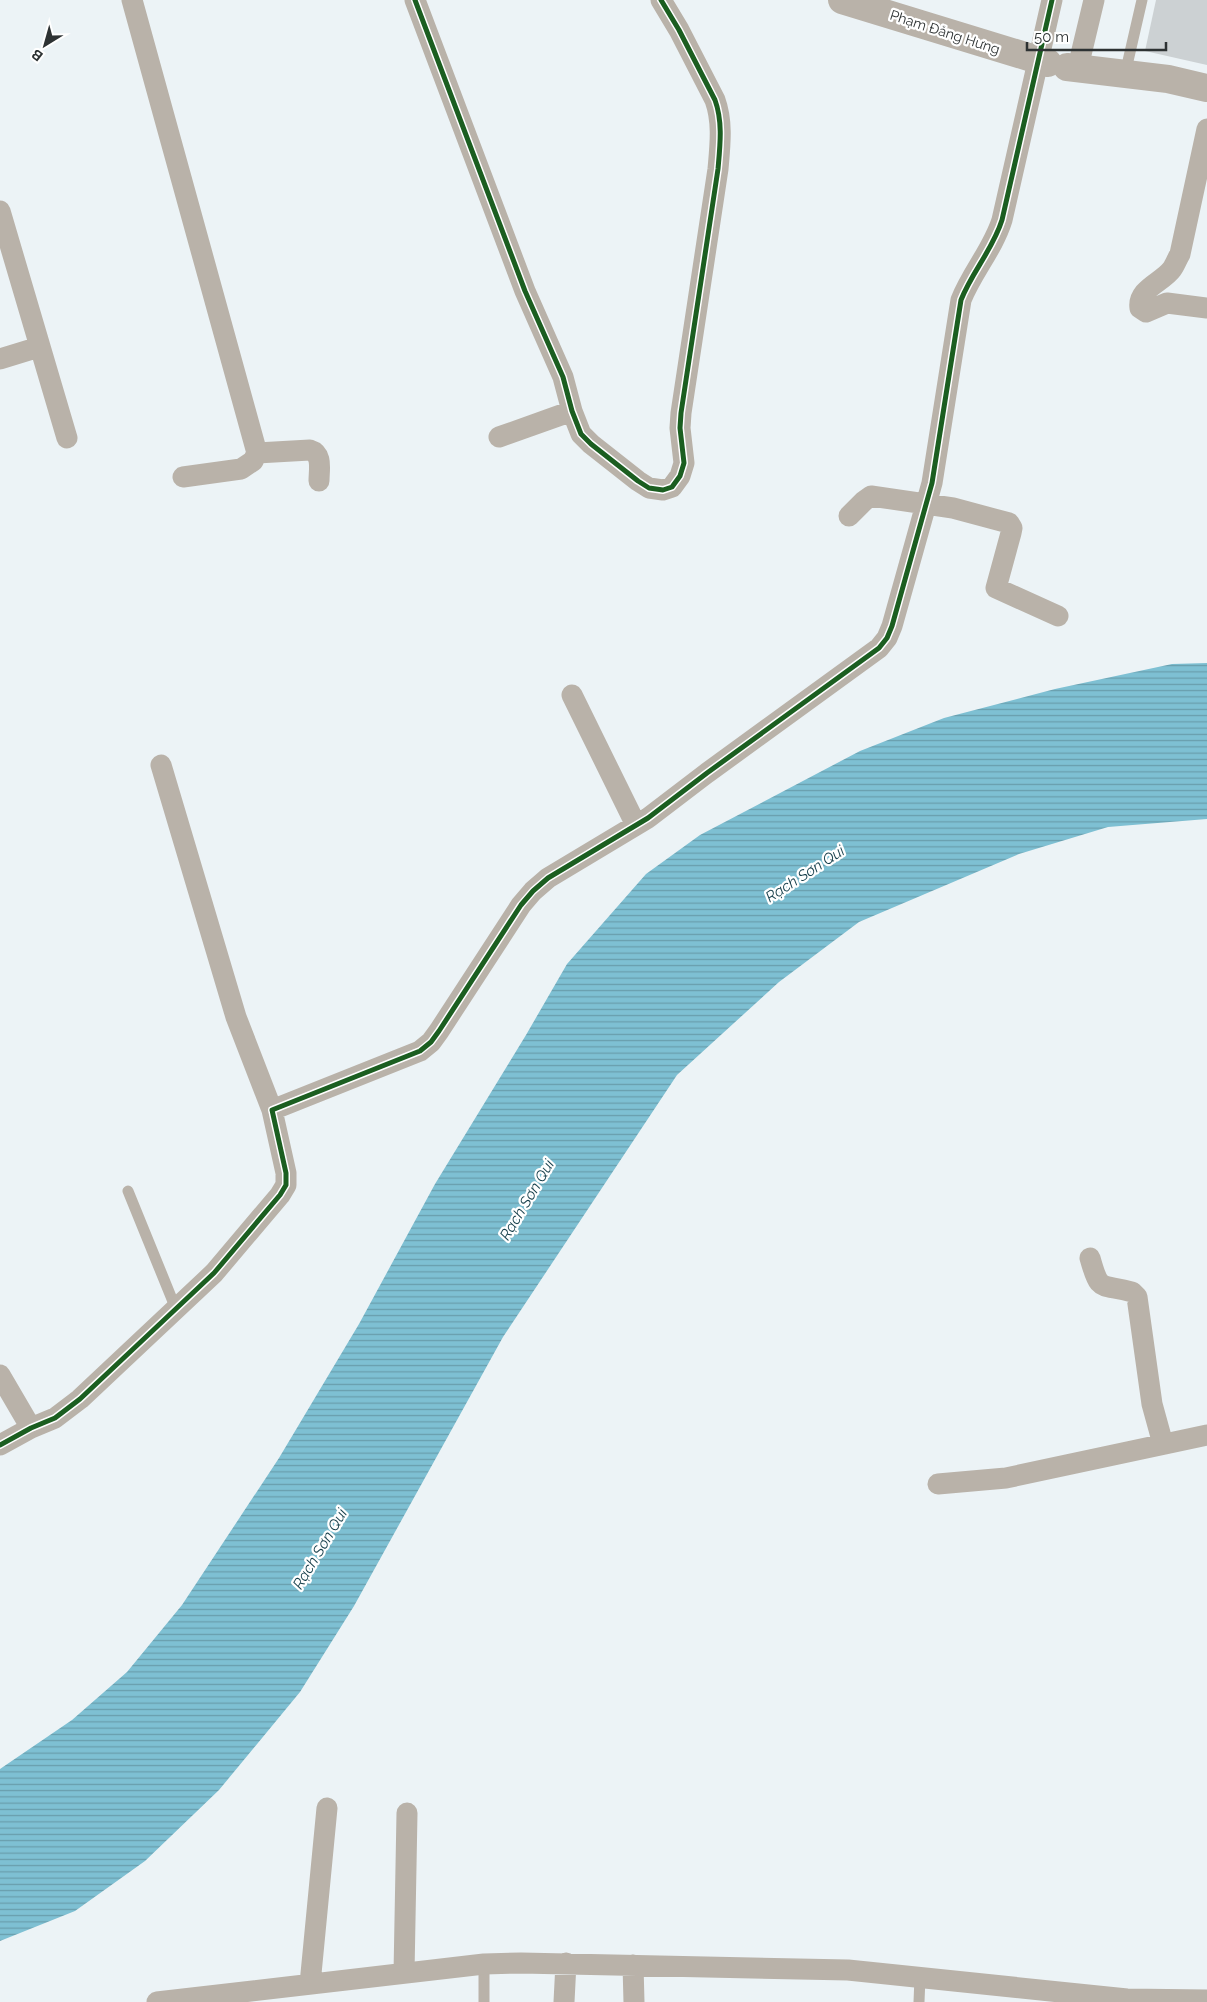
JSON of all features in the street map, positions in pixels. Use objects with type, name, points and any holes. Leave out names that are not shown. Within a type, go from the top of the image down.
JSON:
[{"type":"street","points":[[132,0],[257,453],[253,461],[241,469],[183,476]]},
{"type":"street","points":[[415,0],[525,291],[563,377],[581,434],[591,444],[650,488],[663,490],[672,487],[680,476],[684,463],[680,428],[681,413],[718,169],[720,132],[719,112],[715,100],[679,30],[661,0]]},
{"type":"street","name":"Phạm Đăng Hưng","points":[[842,0],[1058,65],[1168,79],[1207,88]]},
{"type":"street","points":[[1052,0],[1058,65]]},
{"type":"street","points":[[272,1110],[420,1051],[439,1031],[521,905],[533,891],[548,878],[636,825],[879,648],[892,626],[939,506],[961,300],[967,286],[997,236],[1058,65],[1094,0]]},
{"type":"street","points":[[1207,128],[1180,254],[1172,270],[1143,294],[1139,301],[1140,308],[1146,312],[1166,303],[1207,308]]},
{"type":"street","points":[[0,212],[67,438]]},
{"type":"street","points":[[0,359],[39,347]]},
{"type":"street","points":[[499,437],[572,410]]},
{"type":"street","points":[[257,453],[310,450],[316,452],[319,456],[319,481]]},
{"type":"street","points":[[849,516],[871,496],[939,506],[1009,523],[1012,528],[996,588],[1058,616]]},
{"type":"street","points":[[572,694],[636,825]]},
{"type":"street","points":[[0,1445],[30,1428],[55,1418],[68,1408],[214,1273],[280,1195],[286,1185],[286,1174],[272,1110],[236,1017],[161,765]]},
{"type":"street","points":[[1090,1258],[1096,1280],[1100,1285],[1109,1289],[1132,1292],[1137,1297],[1152,1404],[1163,1444]]},
{"type":"street","points":[[0,1375],[30,1428]]},
{"type":"street","points":[[938,1484],[1006,1478],[1207,1435]]},
{"type":"street","points":[[310,1984],[327,1808]]},
{"type":"street","points":[[404,1973],[407,1813]]},
{"type":"street","points":[[157,2002],[484,1964],[566,1963],[848,1970],[920,1977],[992,1994],[1207,2000]]},
{"type":"street","points":[[564,2002],[566,1963]]},
{"type":"street","points":[[633,1965],[634,2002]]},
{"type":"lane","points":[[1126,74],[1142,0]]},
{"type":"lane","points":[[128,1191],[176,1309]]},
{"type":"lane","points":[[484,1964],[484,2002]]},
{"type":"lane","points":[[919,2002],[920,1977]]},
{"type":"water","name":"Rạch Sơn Qui","points":[[1207,663],[1207,819],[1108,827],[1019,854],[859,922],[779,982],[677,1075],[503,1337],[354,1606],[300,1692],[219,1790],[145,1861],[75,1911],[0,1941],[0,1769],[72,1720],[127,1672],[182,1605],[279,1458],[359,1324],[435,1184],[567,964],[646,874],[700,835],[860,751],[944,718],[1055,689],[1172,664]]},
{"type":"building","points":[[1156,0],[1207,0],[1207,65],[1145,51]]},
{"type":"cycle path","points":[[415,0],[525,291],[563,377],[572,411],[581,434],[638,481],[649,488],[663,490],[672,487],[680,476],[684,463],[680,428],[681,413],[718,169],[720,134],[718,108],[715,100],[679,30],[661,0]]},
{"type":"cycle path","points":[[0,1445],[31,1428],[55,1418],[80,1399],[214,1273],[280,1195],[286,1185],[286,1173],[272,1110],[420,1051],[431,1042],[439,1031],[521,905],[533,891],[548,878],[648,818],[879,648],[887,638],[932,483],[961,300],[993,241],[1002,220],[1052,0]]}]
